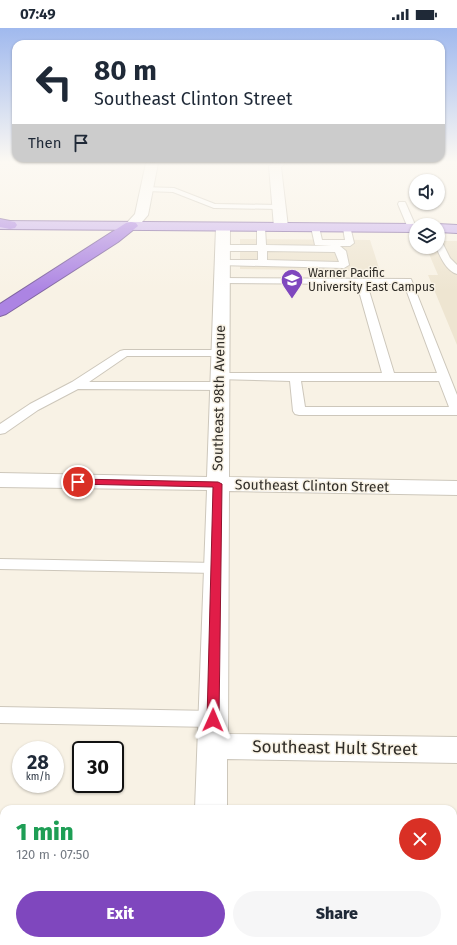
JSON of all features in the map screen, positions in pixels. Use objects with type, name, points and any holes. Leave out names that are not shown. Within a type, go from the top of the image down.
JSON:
[{"type":"highway","points":[[0,311],[131,226]]},
{"type":"main road","points":[[3,224],[409,228]]},
{"type":"main road","points":[[445,228],[457,229]]},
{"type":"street","points":[[131,226],[141,215],[143,206]]},
{"type":"street","points":[[279,207],[281,227]]},
{"type":"street","name":"Southeast 98th Avenue","points":[[211,805],[223,226]]},
{"type":"street","name":"Southeast Clinton Street","points":[[0,480],[457,488]]},
{"type":"street","name":"Southeast Hult Street","points":[[213,733],[457,750]]},
{"type":"lane","points":[[213,206],[279,207]]},
{"type":"lane","points":[[403,206],[409,218]]},
{"type":"lane","points":[[261,227],[263,263]]},
{"type":"lane","points":[[222,263],[344,265],[341,251],[336,246],[318,243],[315,227]]},
{"type":"lane","points":[[223,248],[336,246],[350,243],[347,228]]},
{"type":"lane","points":[[444,254],[446,259],[457,271]]},
{"type":"lane","points":[[222,281],[408,281],[457,411],[299,411],[295,377]]},
{"type":"lane","points":[[361,281],[389,377]]},
{"type":"lane","points":[[0,430],[34,407],[76,385],[124,353],[221,353]]},
{"type":"lane","points":[[76,385],[220,382],[295,377],[444,377]]},
{"type":"lane","points":[[0,564],[216,568]]},
{"type":"lane","points":[[0,716],[213,733]]},
{"type":"shaded area","points":[[240,239],[370,240],[380,271],[240,269]]},
{"type":"shaded area","points":[[445,241],[457,241],[457,345],[428,275],[438,275],[429,254],[445,254]]},
{"type":"place","name":"Warner Pacific University East Campus","points":[[292,300]]},
{"type":"route","points":[[78,482],[218,484],[213,720]]}]
